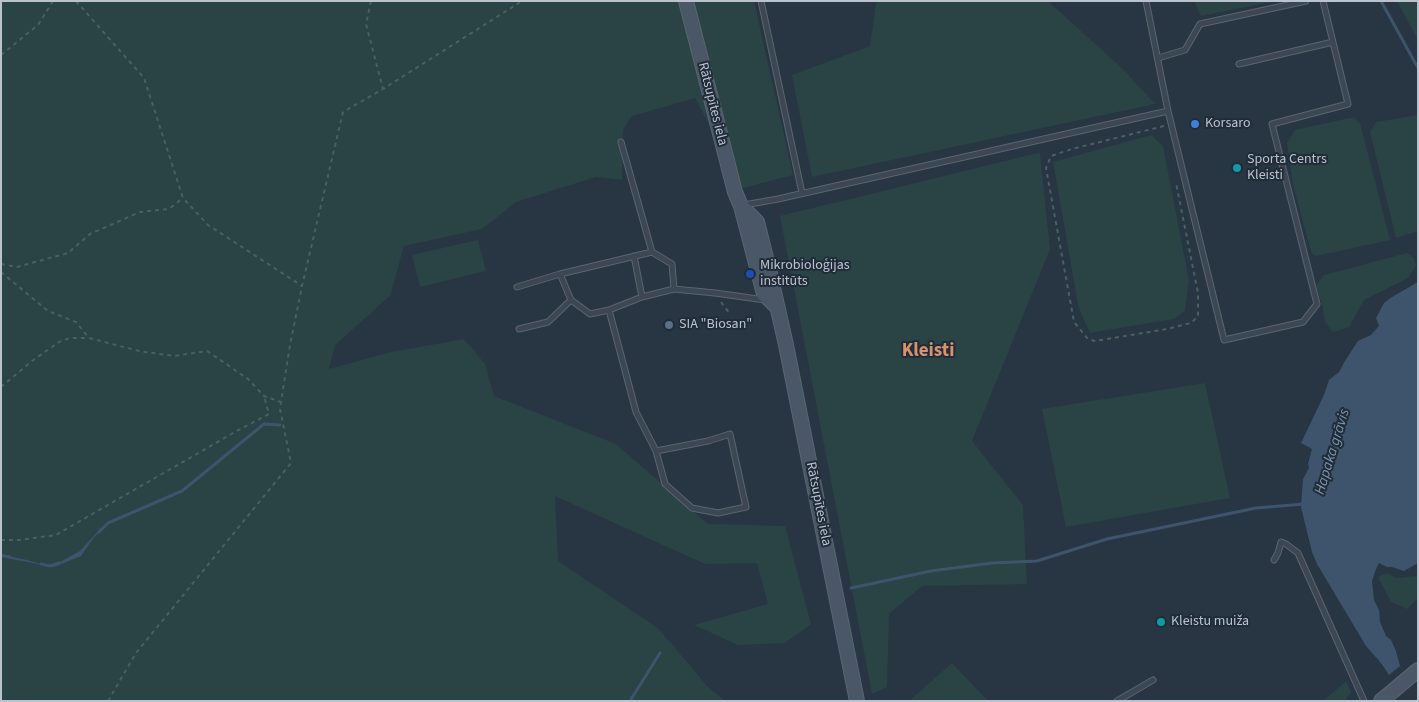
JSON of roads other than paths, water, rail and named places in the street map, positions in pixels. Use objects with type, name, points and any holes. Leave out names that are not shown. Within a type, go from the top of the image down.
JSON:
[{"type":"street","name":"Rātsupītes iela","points":[[686,1],[735,192],[742,206],[757,222],[786,345],[857,701]]},
{"type":"street","points":[[1381,701],[1418,670]]},
{"type":"lane","points":[[761,1],[802,193]]},
{"type":"lane","points":[[1146,1],[1168,111],[1224,340],[1303,322],[1317,304],[1272,124],[1348,104],[1323,1]]},
{"type":"lane","points":[[1158,58],[1184,50],[1200,24],[1306,1]]},
{"type":"lane","points":[[1239,64],[1333,42]]},
{"type":"lane","points":[[742,206],[1168,111]]},
{"type":"lane","points":[[621,142],[652,252],[672,264],[674,289]]},
{"type":"lane","points":[[517,286],[652,252]]},
{"type":"lane","points":[[634,256],[642,297]]},
{"type":"lane","points":[[560,274],[572,300],[590,314],[609,310],[642,297],[674,289],[760,299],[768,301],[777,307]]},
{"type":"lane","points":[[519,329],[548,322],[572,300]]},
{"type":"lane","points":[[609,310],[636,412],[656,451],[665,484],[692,508],[718,513],[746,507],[730,434],[708,441],[656,451]]},
{"type":"lane","points":[[1274,560],[1281,542],[1298,554],[1364,701]]},
{"type":"lane","points":[[1117,701],[1152,680]]},
{"type":"water","name":"Hapaka grāvis","points":[[1418,282],[1418,563],[1404,571],[1379,563],[1372,581],[1374,600],[1379,610],[1380,622],[1386,636],[1391,640],[1396,651],[1400,666],[1389,675],[1366,646],[1317,564],[1312,552],[1301,507],[1303,479],[1309,468],[1308,464],[1312,449],[1301,443],[1324,395],[1329,380],[1339,372],[1358,341],[1371,335],[1379,326],[1376,318],[1384,303]]},
{"type":"water","points":[[100,527],[102,530],[94,537],[81,556],[52,567],[80,551]]},
{"type":"water","points":[[1,555],[27,560],[46,565],[1,557]]},
{"type":"waterway","points":[[1381,1],[1418,68]]},
{"type":"waterway","points":[[99,532],[108,523],[182,491],[264,424],[280,425]]},
{"type":"waterway","points":[[851,588],[931,571],[992,563],[1037,561],[1107,539],[1256,508],[1304,504]]},
{"type":"waterway","points":[[1,555],[10,557]]},
{"type":"waterway","points":[[41,564],[50,566],[59,563]]},
{"type":"waterway","points":[[630,701],[660,653]]},
{"type":"place","name":"Korsaro","points":[[1195,124]]},
{"type":"place","name":"Sporta Centrs Kleisti","points":[[1237,168]]},
{"type":"place","name":"Mikrobioloģijas institūts","points":[[750,274]]},
{"type":"place","name":"SIA \"Biosan\"","points":[[669,325]]},
{"type":"place","name":"Kleistu muiža","points":[[1161,622]]},
{"type":"district","name":"Kleisti","points":[[928,352]]}]
